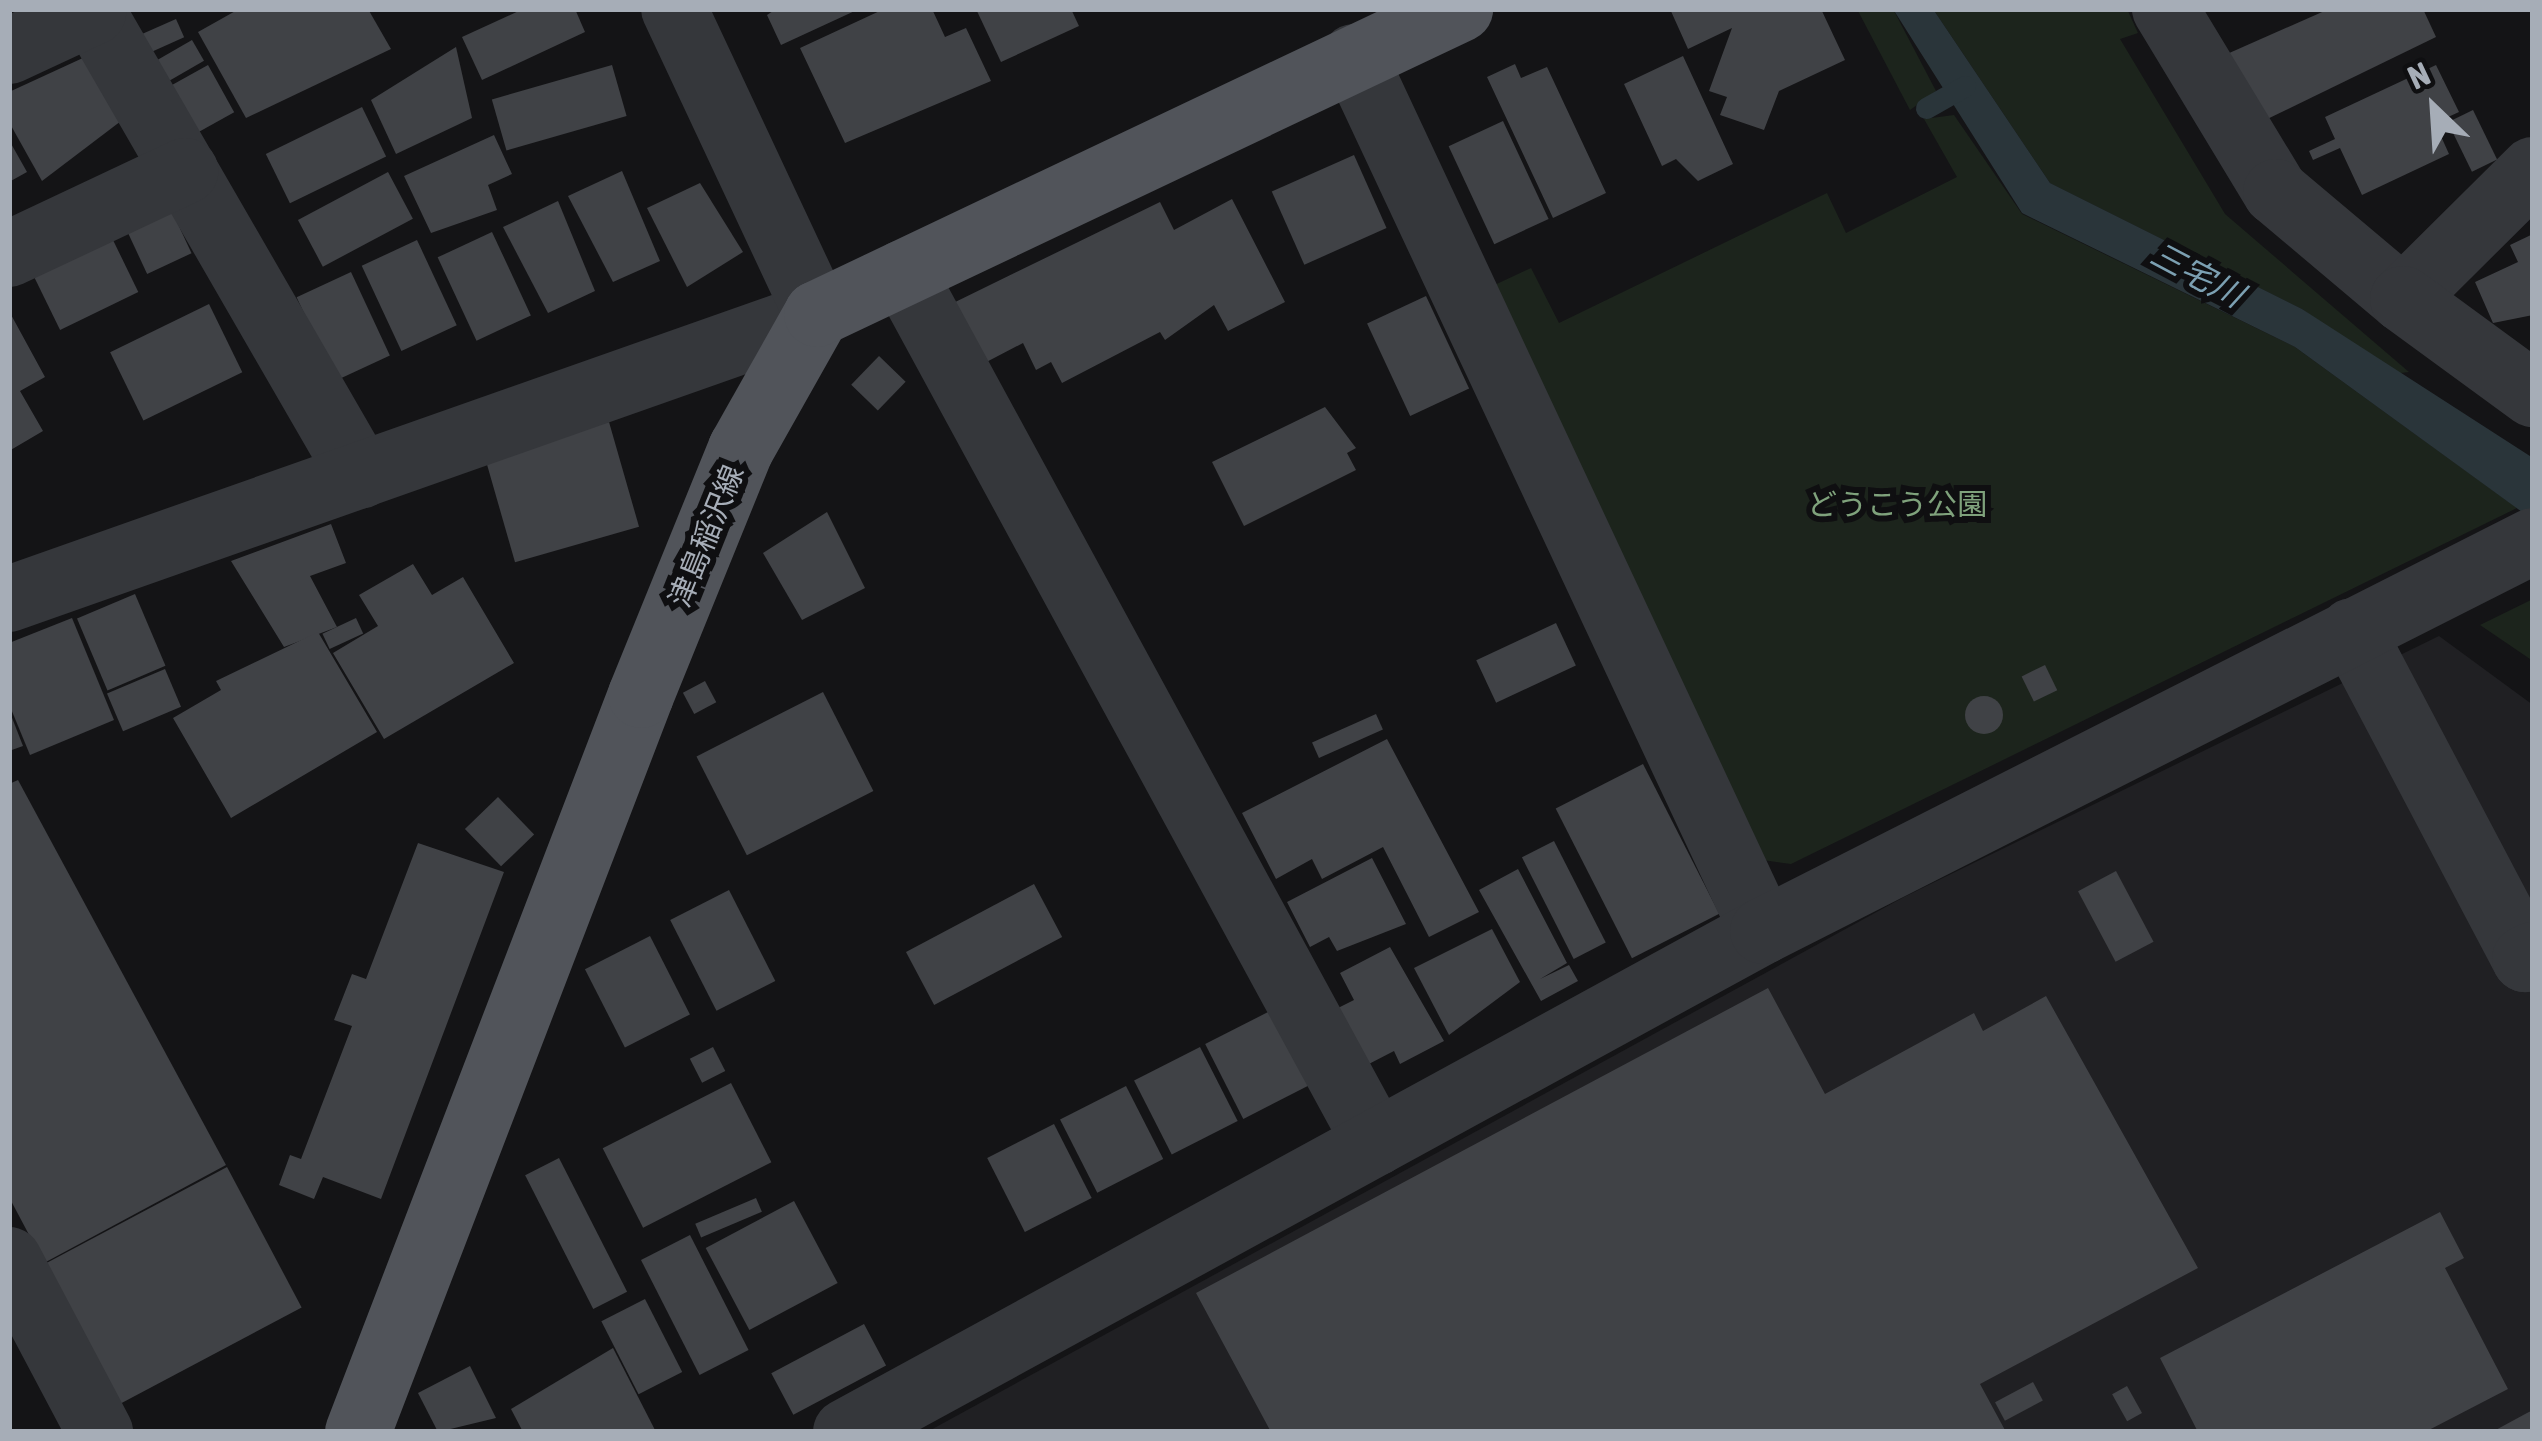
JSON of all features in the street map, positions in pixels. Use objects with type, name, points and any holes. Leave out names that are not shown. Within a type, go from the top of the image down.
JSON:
[{"type":"main road","points":[[817,314],[1460,9]]},
{"type":"main road","name":"津島稲沢線","points":[[358,1432],[716,511],[817,314]]},
{"type":"street","points":[[9,599],[817,314],[674,9]]},
{"type":"street","points":[[2165,9],[2276,192],[2403,299],[2533,394]]},
{"type":"street","points":[[9,51],[92,10],[361,476]]},
{"type":"street","points":[[1354,57],[1763,931]]},
{"type":"street","points":[[2403,299],[2533,170]]},
{"type":"street","points":[[9,254],[185,171]]},
{"type":"street","points":[[903,273],[1376,1143]]},
{"type":"street","points":[[846,1432],[1763,931],[2533,541]]},
{"type":"street","points":[[2352,631],[2525,959],[2533,955]]},
{"type":"street","points":[[10,1263],[100,1432]]},
{"type":"shaded area","points":[[2439,636],[2533,705],[2533,1432],[927,1432],[1904,897]]},
{"type":"green space","points":[[1857,9],[1893,9],[1936,91],[1910,110]]},
{"type":"green space","points":[[1933,9],[2127,9],[2138,33],[2120,39],[2225,214],[2409,372],[2392,374],[2302,309],[2050,183]]},
{"type":"green space","name":"どうこう公園","points":[[1954,115],[2022,214],[2295,347],[2517,508],[1791,864],[1763,860],[1486,289],[1531,268],[1559,323],[1827,193],[1846,233],[1957,177],[1924,119]]},
{"type":"green space","points":[[2533,599],[2533,661],[2480,625]]},
{"type":"water","name":"三宅川","points":[[1893,9],[1933,9],[2050,183],[2302,309],[2533,458],[2533,520],[2295,347],[2022,213]]},
{"type":"building","points":[[239,9],[368,9],[391,49],[246,118],[198,32]]},
{"type":"building","points":[[523,9],[575,9],[585,32],[482,80],[462,37]]},
{"type":"building","points":[[776,9],[859,9],[781,45],[767,15]]},
{"type":"building","points":[[884,9],[932,9],[945,37],[966,28],[991,81],[845,143],[800,48]]},
{"type":"building","points":[[976,9],[1071,9],[1079,26],[1001,62]]},
{"type":"building","points":[[1670,9],[1821,9],[1845,60],[1779,91],[1764,130],[1720,115],[1727,97],[1709,91],[1732,28],[1688,49]]},
{"type":"building","points":[[2329,9],[2423,9],[2436,37],[2259,123],[2227,54]]},
{"type":"building","points":[[176,19],[184,37],[149,53],[140,35]]},
{"type":"building","points":[[192,40],[204,61],[159,87],[147,66]]},
{"type":"building","points":[[456,47],[472,118],[396,154],[371,100]]},
{"type":"building","points":[[1683,56],[1733,164],[1698,181],[1676,159],[1662,166],[1624,84]]},
{"type":"building","points":[[85,57],[125,118],[42,181],[9,122],[9,92]]},
{"type":"building","points":[[1515,64],[1521,78],[1547,67],[1606,193],[1553,218],[1487,77]]},
{"type":"building","points":[[208,65],[234,112],[187,138],[161,91]]},
{"type":"building","points":[[612,65],[627,116],[506,150],[492,99]]},
{"type":"building","points":[[2436,65],[2459,112],[2435,123],[2449,154],[2362,195],[2340,148],[2313,160],[2309,151],[2335,139],[2325,117]]},
{"type":"building","points":[[362,107],[386,156],[290,203],[266,154]]},
{"type":"building","points":[[2473,110],[2497,159],[2472,172],[2448,122]]},
{"type":"building","points":[[1503,121],[1549,219],[1494,244],[1449,146]]},
{"type":"building","points":[[494,135],[512,174],[488,185],[497,210],[431,233],[404,176]]},
{"type":"building","points":[[9,140],[27,172],[9,182]]},
{"type":"building","points":[[1354,155],[1387,228],[1304,265],[1272,192]]},
{"type":"building","points":[[622,171],[660,261],[613,282],[568,196]]},
{"type":"building","points":[[388,172],[413,219],[323,267],[298,220]]},
{"type":"building","points":[[700,183],[743,252],[687,287],[647,208]]},
{"type":"building","points":[[1232,199],[1285,302],[1228,331],[1214,305],[1165,340],[1160,332],[1062,383],[1051,362],[1036,370],[1023,343],[975,368],[943,308],[1160,202],[1174,230]]},
{"type":"building","points":[[558,201],[595,291],[548,313],[503,227]]},
{"type":"building","points":[[170,207],[192,253],[147,274],[126,228]]},
{"type":"building","points":[[492,232],[531,315],[477,341],[438,257]]},
{"type":"building","points":[[2533,234],[2533,315],[2493,323],[2475,282],[2518,262],[2510,245]]},
{"type":"building","points":[[112,238],[138,292],[60,330],[34,276]]},
{"type":"building","points":[[417,240],[457,325],[401,351],[362,266]]},
{"type":"building","points":[[351,272],[390,355],[336,381],[297,297]]},
{"type":"building","points":[[1426,296],[1469,388],[1410,416],[1367,323]]},
{"type":"building","points":[[209,304],[242,372],[143,421],[110,352]]},
{"type":"building","points":[[9,311],[45,377],[20,391],[43,431],[9,451]]},
{"type":"building","points":[[879,356],[906,382],[878,410],[851,385]]},
{"type":"building","points":[[1325,407],[1356,448],[1347,453],[1356,470],[1244,526],[1212,462]]},
{"type":"building","points":[[609,422],[639,527],[515,562],[485,458]]},
{"type":"building","points":[[827,512],[865,588],[802,620],[763,553]]},
{"type":"building","points":[[331,524],[346,563],[310,576],[337,627],[284,647],[231,561]]},
{"type":"building","points":[[413,564],[432,595],[463,577],[514,663],[384,739],[333,653],[378,626],[359,595]]},
{"type":"building","points":[[135,594],[165,666],[107,690],[77,619]]},
{"type":"building","points":[[72,618],[114,720],[30,755],[9,704],[9,643]]},
{"type":"building","points":[[356,618],[363,633],[330,649],[322,634]]},
{"type":"building","points":[[1556,623],[1576,666],[1496,703],[1476,660]]},
{"type":"building","points":[[318,632],[377,732],[231,818],[173,718],[221,690],[216,681]]},
{"type":"building","points":[[2045,665],[2057,690],[2034,702],[2022,676]]},
{"type":"building","points":[[165,669],[181,707],[123,731],[107,694]]},
{"type":"building","points":[[705,681],[716,702],[694,714],[683,693]]},
{"type":"building","points":[[823,692],[873,791],[747,855],[696,756]]},
{"type":"building","points":[[1984,696],[1997,702],[2003,715],[1997,728],[1984,734],[1971,728],[1965,715],[1971,702]]},
{"type":"building","points":[[9,710],[23,746],[9,751]]},
{"type":"building","points":[[1376,714],[1383,730],[1319,758],[1312,742]]},
{"type":"building","points":[[1387,739],[1479,912],[1429,937],[1383,847],[1322,879],[1312,859],[1276,879],[1242,813]]},
{"type":"building","points":[[1643,764],[1719,914],[1632,958],[1556,808]]},
{"type":"building","points":[[18,780],[226,1165],[44,1263],[9,1197],[9,784]]},
{"type":"building","points":[[498,797],[534,834],[501,866],[465,829]]},
{"type":"building","points":[[1554,841],[1606,943],[1574,959],[1522,857]]},
{"type":"building","points":[[418,843],[504,872],[381,1199],[323,1177],[314,1199],[279,1185],[290,1155],[301,1159],[352,1026],[334,1020],[352,974],[366,979]]},
{"type":"building","points":[[1372,858],[1406,924],[1337,951],[1329,937],[1310,947],[1287,902]]},
{"type":"building","points":[[1518,869],[1567,963],[1540,979],[1569,965],[1578,981],[1541,1001],[1479,890]]},
{"type":"building","points":[[2116,871],[2154,942],[2116,962],[2078,891]]},
{"type":"building","points":[[1034,884],[1062,937],[934,1005],[906,952]]},
{"type":"building","points":[[729,890],[775,981],[717,1011],[670,920]]},
{"type":"building","points":[[1492,929],[1520,982],[1449,1035],[1414,968]]},
{"type":"building","points":[[650,936],[690,1014],[625,1048],[585,969]]},
{"type":"building","points":[[1390,947],[1444,1041],[1400,1064],[1394,1051],[1363,1067],[1334,1010],[1354,1000],[1340,973]]},
{"type":"building","points":[[1768,988],[1825,1094],[1974,1013],[1983,1031],[2046,996],[2198,1268],[1980,1384],[2006,1432],[1271,1432],[1196,1293]]},
{"type":"building","points":[[1272,1010],[1310,1085],[1243,1119],[1205,1044]]},
{"type":"building","points":[[713,1047],[725,1071],[702,1083],[690,1059]]},
{"type":"building","points":[[1200,1047],[1238,1121],[1172,1155],[1134,1081]]},
{"type":"building","points":[[731,1083],[771,1162],[643,1228],[603,1148]]},
{"type":"building","points":[[1126,1086],[1163,1159],[1097,1193],[1060,1120]]},
{"type":"building","points":[[1054,1124],[1092,1198],[1025,1232],[987,1158]]},
{"type":"building","points":[[559,1158],[627,1292],[593,1309],[525,1175]]},
{"type":"building","points":[[227,1167],[302,1307],[120,1404],[45,1264]]},
{"type":"building","points":[[756,1198],[762,1212],[701,1238],[695,1224]]},
{"type":"building","points":[[794,1201],[838,1283],[749,1330],[706,1248]]},
{"type":"building","points":[[2440,1212],[2464,1258],[2445,1268],[2508,1389],[2425,1432],[2198,1432],[2160,1358]]},
{"type":"building","points":[[690,1235],[749,1350],[700,1375],[641,1260]]},
{"type":"building","points":[[645,1299],[682,1372],[639,1394],[601,1321]]},
{"type":"building","points":[[864,1324],[886,1365],[793,1415],[771,1373]]},
{"type":"building","points":[[613,1348],[656,1432],[523,1432],[511,1409]]},
{"type":"building","points":[[470,1366],[496,1418],[438,1432],[418,1393]]},
{"type":"building","points":[[2033,1382],[2043,1401],[2005,1421],[1995,1402]]},
{"type":"building","points":[[2127,1386],[2142,1413],[2127,1421],[2112,1394]]},
{"type":"building","points":[[2533,1410],[2533,1432],[2492,1432],[2527,1413]]},
{"type":"waterway","points":[[1926,108],[1965,86]]}]
